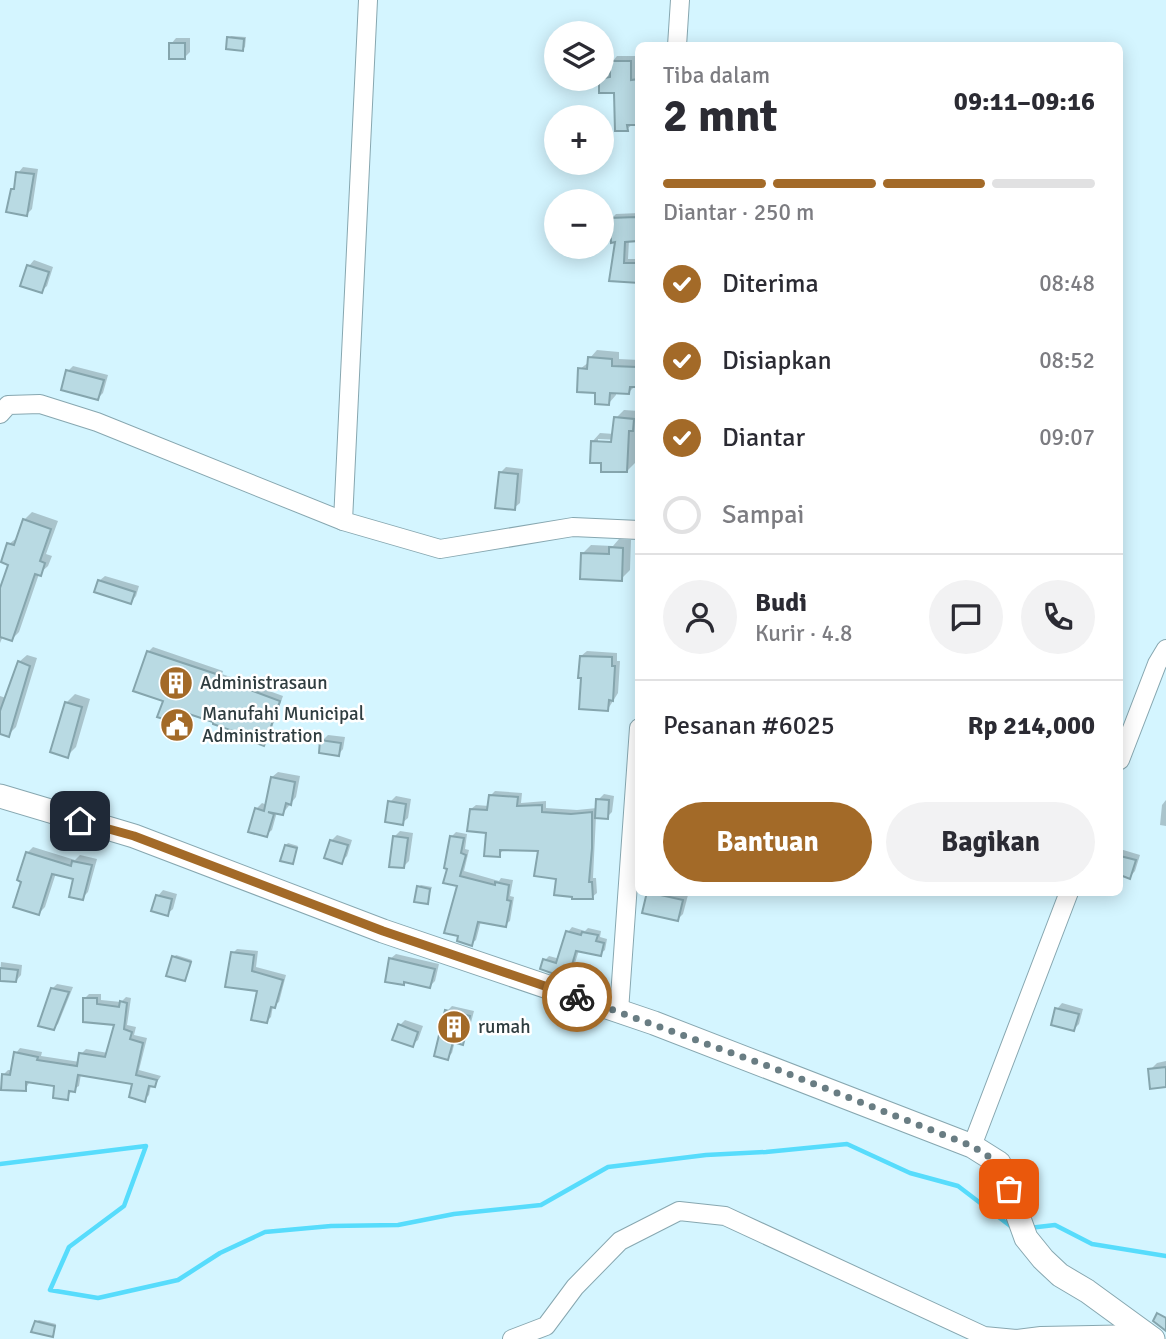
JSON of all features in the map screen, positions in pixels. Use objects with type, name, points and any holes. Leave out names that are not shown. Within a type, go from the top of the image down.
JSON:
[{"type":"main road","points":[[0,796],[134,836],[383,931],[619,1011],[776,1069],[972,1146],[999,1163],[1026,1238],[1043,1259],[1060,1275],[1087,1291],[1148,1336]]},
{"type":"street","points":[[344,521],[368,0]]},
{"type":"street","points":[[677,42],[680,0]]},
{"type":"street","points":[[0,414],[8,405],[40,404],[97,422],[344,521],[440,550],[573,527],[635,530]]},
{"type":"street","points":[[1123,752],[1157,664],[1166,649]]},
{"type":"street","points":[[619,1011],[635,785]]},
{"type":"street","points":[[972,1146],[1067,896]]},
{"type":"street","points":[[512,1339],[546,1326],[575,1287],[620,1241],[678,1211],[724,1216],[984,1336],[1016,1339],[1041,1336],[1148,1336]]},
{"type":"building","points":[[227,37],[244,39],[243,51],[226,49]]},
{"type":"building","points":[[169,43],[185,43],[185,59],[169,59]]},
{"type":"building","points":[[614,61],[631,61],[631,80],[635,80],[635,125],[627,125],[628,131],[615,131],[614,93],[599,93],[614,91]]},
{"type":"building","points":[[16,172],[34,174],[27,216],[6,212],[11,189],[14,189]]},
{"type":"building","points":[[635,217],[635,241],[625,242],[624,263],[635,263],[635,283],[609,281],[615,242],[614,218]]},
{"type":"building","points":[[27,265],[49,272],[42,293],[20,286]]},
{"type":"building","points":[[588,357],[612,359],[612,366],[635,367],[635,387],[630,387],[629,394],[610,393],[609,405],[595,404],[595,393],[577,392],[578,368],[587,369]]},
{"type":"building","points":[[66,370],[104,380],[98,400],[61,390]]},
{"type":"building","points":[[614,417],[634,419],[633,431],[629,431],[627,472],[601,472],[601,463],[590,463],[591,441],[611,442]]},
{"type":"building","points":[[499,472],[518,474],[515,510],[495,508]]},
{"type":"building","points":[[23,519],[51,529],[40,561],[45,563],[41,576],[35,574],[12,641],[0,637],[0,588],[8,565],[1,562],[7,543],[14,545]]},
{"type":"building","points":[[609,547],[623,548],[622,581],[580,579],[581,553],[609,554]]},
{"type":"building","points":[[98,580],[135,592],[131,604],[94,592]]},
{"type":"building","points":[[147,651],[219,675],[218,678],[280,701],[264,746],[213,722],[174,709],[170,721],[157,717],[163,701],[133,691]]},
{"type":"building","points":[[580,656],[612,657],[612,666],[615,666],[613,701],[609,700],[608,711],[579,709]]},
{"type":"building","points":[[18,661],[30,666],[9,737],[0,734],[0,711]]},
{"type":"building","points":[[65,702],[82,707],[68,758],[50,752]]},
{"type":"building","points":[[320,740],[341,743],[339,756],[319,753]]},
{"type":"building","points":[[271,777],[295,782],[291,805],[286,803],[283,815],[268,812],[274,814],[267,837],[248,832],[255,808],[264,811]]},
{"type":"building","points":[[489,795],[518,797],[517,806],[542,805],[542,812],[592,812],[589,882],[592,882],[593,899],[572,899],[554,895],[556,879],[534,876],[538,851],[500,850],[500,857],[484,856],[486,833],[467,831],[470,809],[487,810]]},
{"type":"building","points":[[596,799],[609,800],[608,819],[595,818]]},
{"type":"building","points":[[388,801],[406,804],[403,825],[385,822]]},
{"type":"building","points":[[393,836],[408,838],[404,868],[389,867]]},
{"type":"building","points":[[450,836],[464,838],[461,853],[466,855],[460,876],[495,885],[495,882],[509,885],[507,900],[511,901],[506,927],[478,922],[472,946],[457,941],[458,936],[444,933],[457,886],[443,883]]},
{"type":"building","points":[[330,840],[348,845],[342,864],[324,858]]},
{"type":"building","points":[[285,845],[297,848],[293,864],[280,861]]},
{"type":"building","points":[[26,852],[71,866],[72,861],[92,865],[83,900],[69,897],[73,879],[52,874],[39,915],[13,907],[21,882],[17,880]]},
{"type":"building","points":[[1123,857],[1136,860],[1130,879],[1123,876]]},
{"type":"building","points":[[417,886],[430,889],[428,904],[414,902]]},
{"type":"building","points":[[156,895],[172,899],[168,916],[151,911]]},
{"type":"building","points":[[646,896],[683,900],[678,921],[642,913]]},
{"type":"building","points":[[566,931],[581,935],[582,932],[598,935],[596,941],[604,943],[601,956],[576,951],[568,979],[540,969],[543,959],[556,963]]},
{"type":"building","points":[[231,952],[254,955],[252,971],[283,980],[275,1008],[271,1007],[267,1023],[251,1020],[257,991],[225,987]]},
{"type":"building","points":[[172,956],[191,962],[185,981],[166,976]]},
{"type":"building","points":[[389,958],[435,969],[430,988],[404,982],[404,985],[385,982]]},
{"type":"building","points":[[0,968],[18,970],[16,982],[0,981]]},
{"type":"building","points":[[51,988],[69,992],[54,1030],[38,1026]]},
{"type":"building","points":[[83,998],[97,998],[97,1004],[119,1007],[120,1001],[127,1003],[124,1029],[132,1032],[130,1039],[143,1043],[136,1075],[157,1080],[155,1087],[149,1086],[145,1102],[129,1097],[132,1084],[78,1075],[75,1092],[69,1091],[68,1100],[53,1098],[54,1086],[26,1082],[26,1091],[1,1090],[2,1074],[10,1075],[14,1052],[38,1057],[37,1060],[77,1066],[79,1053],[105,1057],[114,1025],[83,1022]]},
{"type":"building","points":[[1055,1008],[1079,1014],[1074,1031],[1051,1025]]},
{"type":"building","name":"rumah","points":[[445,1010],[470,1016],[463,1045],[453,1042],[448,1060],[434,1056]]},
{"type":"building","points":[[398,1024],[418,1032],[413,1047],[392,1040]]},
{"type":"building","points":[[1166,1067],[1166,1087],[1150,1089],[1148,1069]]},
{"type":"building","points":[[1157,1313],[1166,1318],[1166,1331],[1153,1321]]},
{"type":"building","points":[[35,1321],[55,1326],[53,1337],[31,1332]]},
{"type":"waterway","points":[[0,1164],[146,1146],[124,1206],[69,1247],[50,1290],[98,1298],[178,1280],[220,1253],[265,1232],[331,1226],[398,1225],[454,1214],[541,1205],[608,1167],[706,1155],[847,1144],[910,1173],[958,1186],[1013,1228]]},
{"type":"waterway","points":[[1029,1228],[1055,1225],[1092,1244],[1166,1256]]},
{"type":"way so far","points":[[577,997],[776,1069],[972,1146],[999,1163],[1009,1189]]},
{"type":"place","name":"Administrasaun","points":[[176,683]]},
{"type":"place","name":"Manufahi Municipal Administration","points":[[177,725]]},
{"type":"place","name":"rumah","points":[[454,1027]]},
{"type":"route","points":[[80,821],[134,836],[383,931],[577,997]]}]
